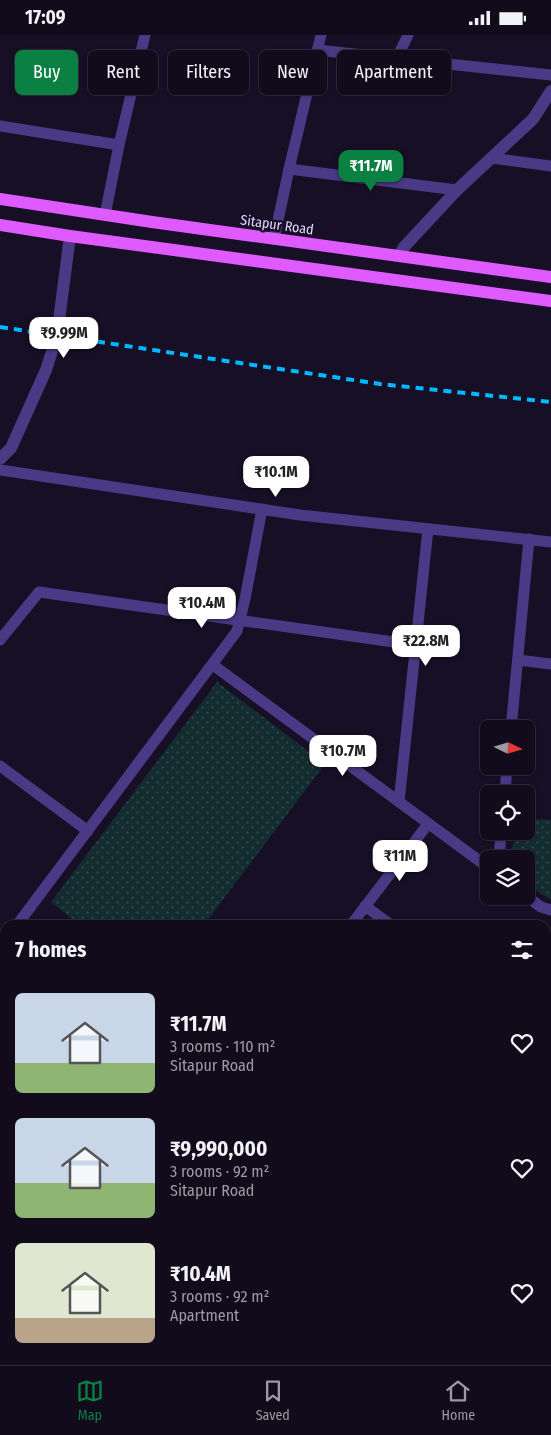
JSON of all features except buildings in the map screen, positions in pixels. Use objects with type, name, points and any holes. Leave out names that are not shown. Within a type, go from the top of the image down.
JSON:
[{"type":"main road","name":"Sitapur Road","points":[[0,199],[399,257],[551,277]]},
{"type":"main road","points":[[0,225],[551,301]]},
{"type":"street","points":[[105,215],[145,35]]},
{"type":"street","points":[[317,50],[321,35]]},
{"type":"street","points":[[401,50],[408,35]]},
{"type":"street","points":[[451,65],[551,75]]},
{"type":"street","points":[[399,257],[404,247],[457,190],[533,119],[551,91]]},
{"type":"street","points":[[274,239],[306,95]]},
{"type":"street","points":[[0,126],[120,145]]},
{"type":"street","points":[[492,158],[551,166]]},
{"type":"street","points":[[289,169],[457,190]]},
{"type":"street","points":[[0,459],[12,448],[46,370],[57,336],[70,236]]},
{"type":"street","points":[[0,470],[262,509],[428,529],[551,541]]},
{"type":"street","points":[[21,920],[237,631],[262,509]]},
{"type":"street","points":[[399,802],[428,529]]},
{"type":"street","points":[[512,720],[529,539]]},
{"type":"street","points":[[0,640],[39,592],[415,645]]},
{"type":"street","points":[[518,660],[551,664]]},
{"type":"street","points":[[213,665],[480,862]]},
{"type":"street","points":[[0,766],[88,831]]},
{"type":"street","points":[[355,920],[428,824]]},
{"type":"street","points":[[535,903],[551,910]]},
{"type":"street","points":[[365,906],[384,920]]},
{"type":"green space","points":[[217,682],[325,764],[208,920],[74,920],[51,902]]},
{"type":"green space","points":[[535,819],[551,820],[551,900],[535,890],[535,850],[513,850],[513,840],[535,840]]},
{"type":"railway","points":[[0,327],[380,384],[551,402]]}]
